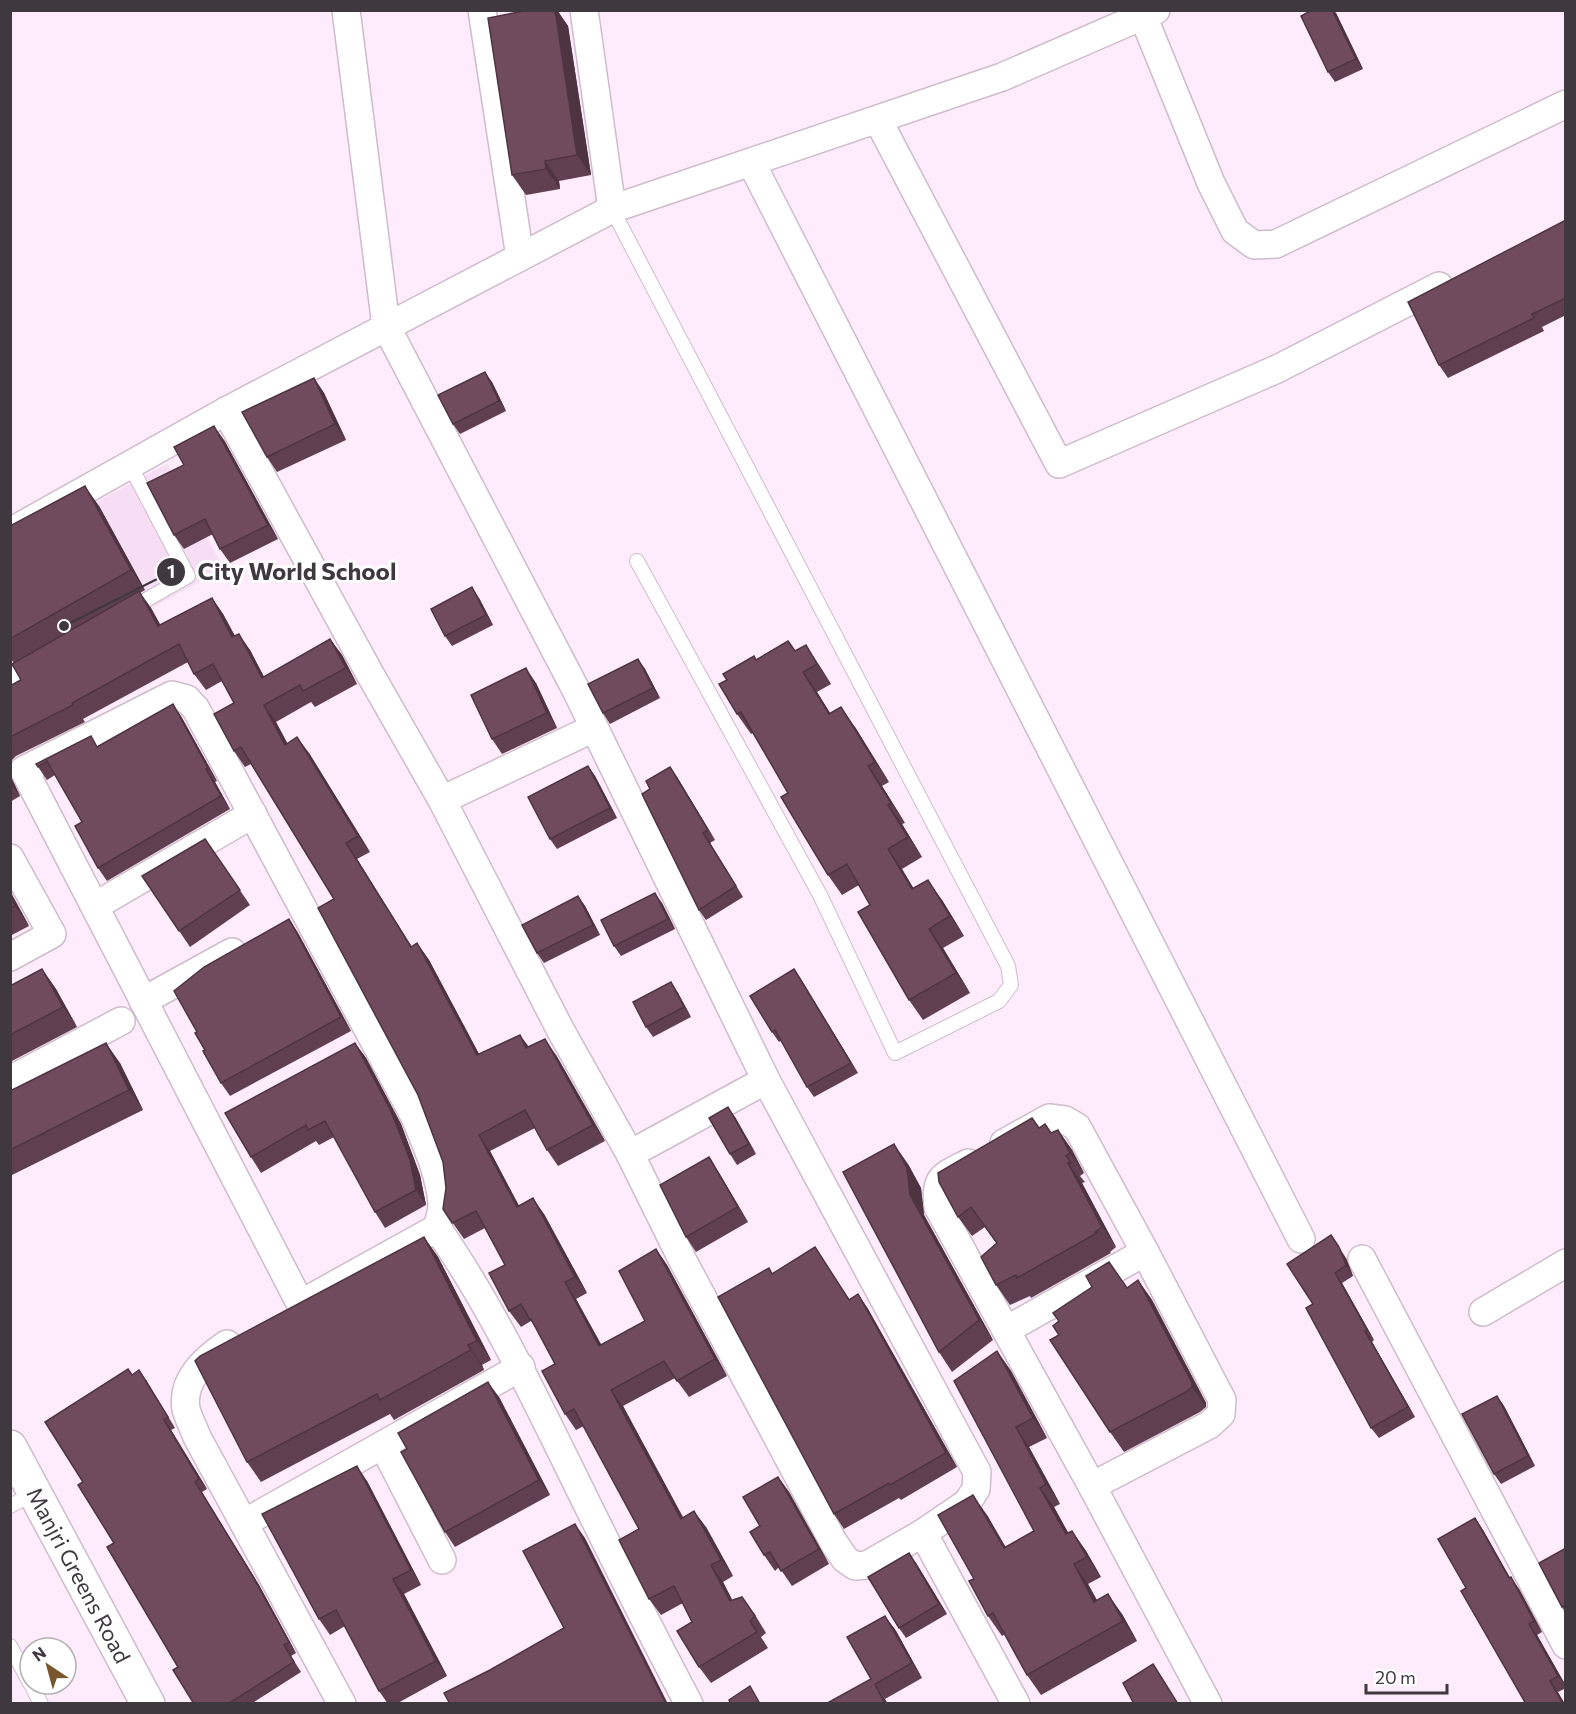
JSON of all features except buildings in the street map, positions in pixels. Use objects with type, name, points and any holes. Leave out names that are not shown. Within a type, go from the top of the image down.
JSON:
[{"type":"street","points":[[226,411],[442,800],[561,1031],[630,1154],[683,1261],[845,1559],[855,1566],[867,1565],[923,1533],[967,1503],[976,1489],[977,1473],[766,1080],[594,728],[386,326],[346,10]]},
{"type":"street","points":[[482,10],[520,257]]},
{"type":"street","points":[[584,10],[612,209]]},
{"type":"street","points":[[10,532],[226,411],[612,209],[1002,77],[1149,13],[1211,183],[1235,231],[1254,245],[1276,244],[1566,104]]},
{"type":"street","points":[[878,120],[1059,464],[1277,369],[1462,274]]},
{"type":"street","points":[[751,162],[1301,1239]]},
{"type":"street","points":[[172,695],[187,699],[196,709],[253,814],[295,917],[362,1042],[415,1117],[430,1153],[437,1179],[442,1206],[437,1228],[291,1308],[218,1120],[144,1001],[95,906],[24,770],[172,695]]},
{"type":"street","points":[[442,800],[594,728]]},
{"type":"street","points":[[95,906],[253,814]]},
{"type":"street","points":[[10,858],[52,934],[10,957]]},
{"type":"street","points":[[144,1001],[254,939]]},
{"type":"street","points":[[10,1080],[121,1021]]},
{"type":"street","points":[[630,1154],[766,1080]]},
{"type":"street","points":[[1092,1486],[1209,1425],[1221,1414],[1222,1400],[1077,1127],[1065,1120],[1049,1118],[942,1177],[936,1191],[938,1207],[1092,1486],[1208,1704]]},
{"type":"street","points":[[437,1228],[465,1267],[521,1367],[641,1612],[689,1704]]},
{"type":"street","points":[[1006,1330],[1145,1252]]},
{"type":"street","points":[[1362,1259],[1509,1541],[1566,1645]]},
{"type":"street","points":[[1483,1312],[1566,1263]]},
{"type":"street","points":[[244,1334],[225,1345],[199,1366],[188,1385],[186,1408],[197,1437],[340,1703]]},
{"type":"street","points":[[244,1523],[521,1367]]},
{"type":"street","points":[[383,1445],[442,1560]]},
{"type":"street","name":"Manjri Greens Road","points":[[10,1447],[23,1499],[148,1704]]},
{"type":"street","points":[[923,1533],[1016,1704]]},
{"type":"lane","points":[[612,209],[1008,966],[1011,985],[999,1001],[895,1053],[820,895],[637,561]]},
{"type":"lane","points":[[119,615],[188,576],[130,465]]},
{"type":"lane","points":[[10,676],[40,660]]},
{"type":"lane","points":[[10,1646],[18,1661]]},
{"type":"shaded area","points":[[167,464],[224,569],[11,683],[11,548]]},
{"type":"place","name":"City World School","points":[[64,626]]}]
